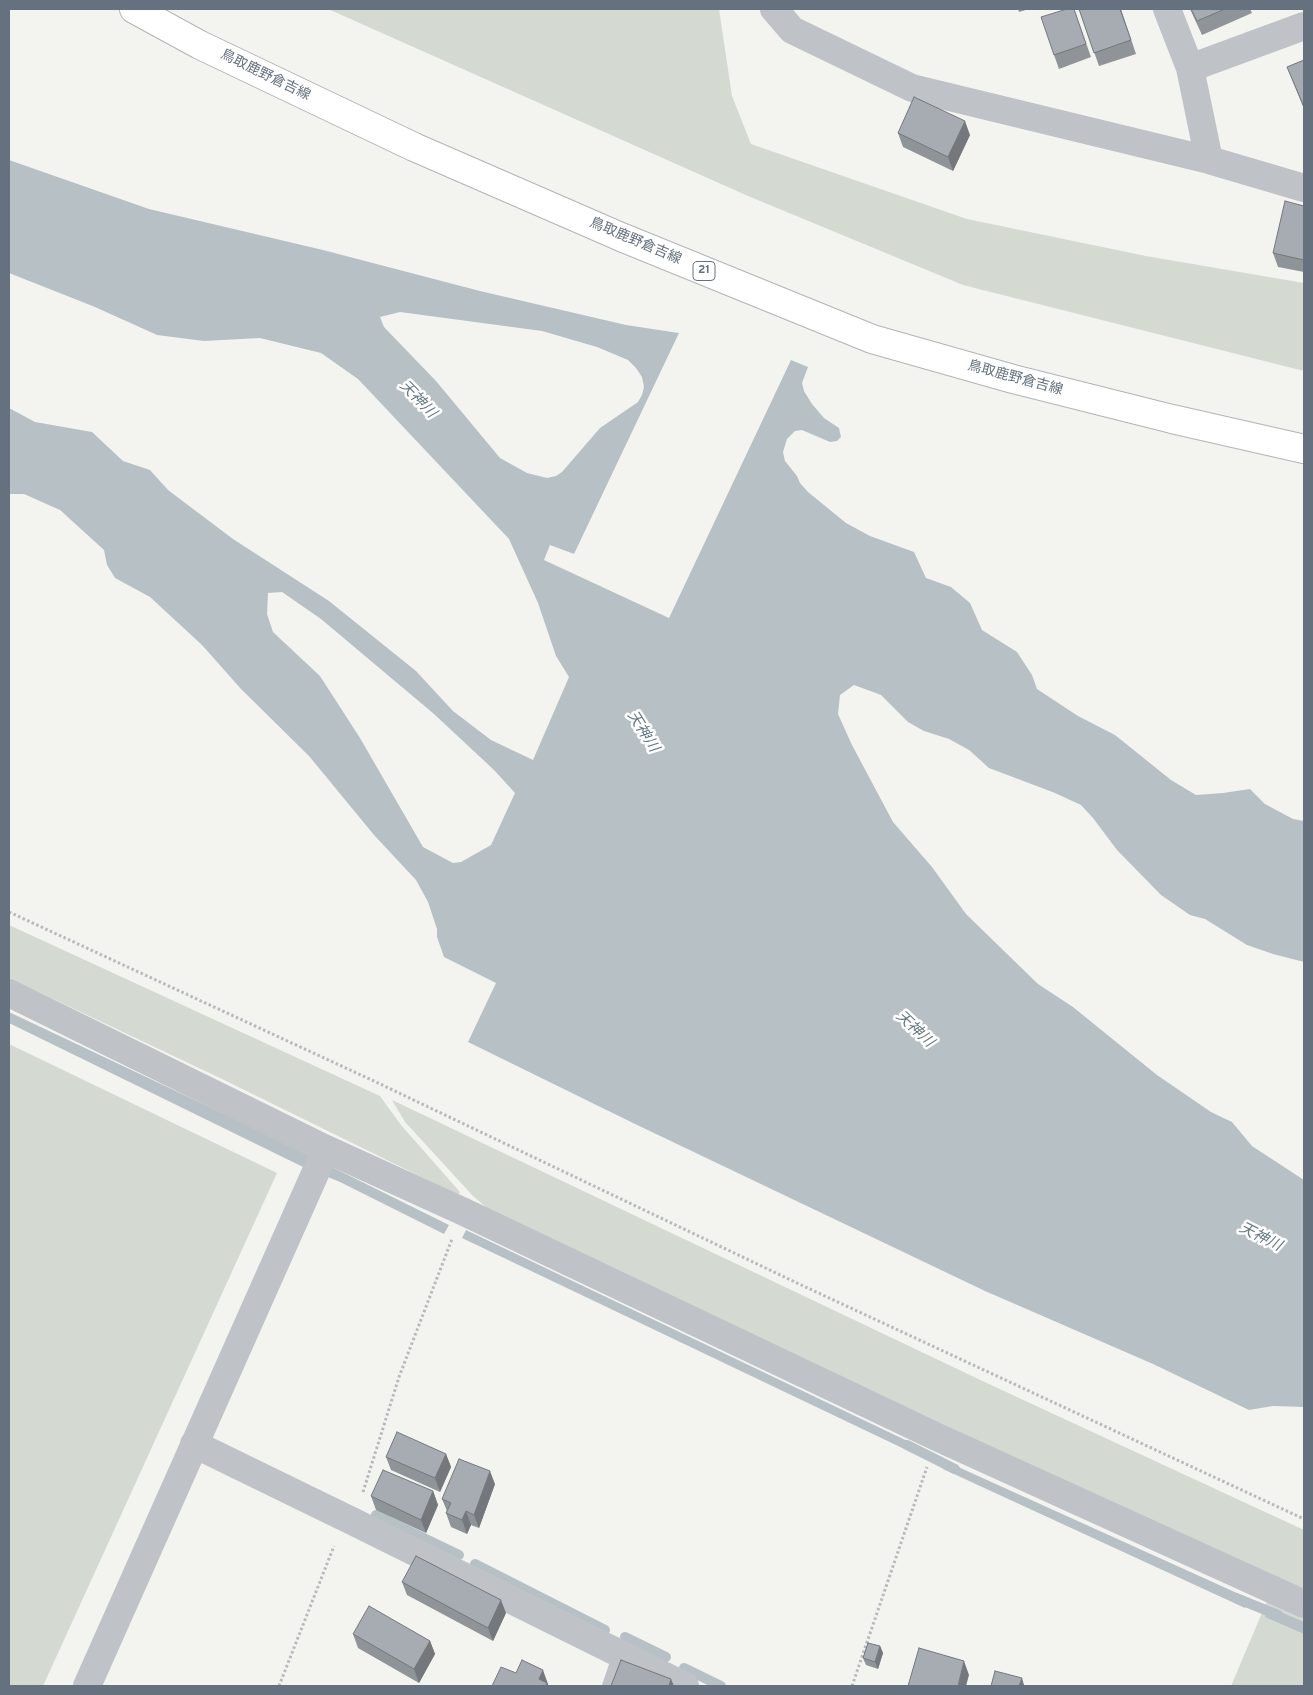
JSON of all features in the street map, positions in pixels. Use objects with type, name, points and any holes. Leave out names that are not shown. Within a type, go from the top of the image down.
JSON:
[{"type":"main road","name":"鳥取鹿野倉吉線","points":[[134,9],[200,45],[414,148],[621,237],[872,339],[1013,379],[1172,419],[1304,448]]},
{"type":"street","points":[[774,9],[792,30],[912,88],[1208,160],[1304,188]]},
{"type":"street","points":[[1167,9],[1190,68],[1208,160]]},
{"type":"street","points":[[1190,68],[1304,26]]},
{"type":"street","points":[[9,993],[326,1149],[462,1211],[937,1437],[1304,1604]]},
{"type":"street","points":[[88,1686],[326,1149]]},
{"type":"street","points":[[194,1444],[685,1686]]},
{"type":"lane","points":[[610,1686],[620,1654]]},
{"type":"path","points":[[9,912],[376,1082],[797,1283],[1304,1519]]},
{"type":"path","points":[[279,1686],[350,1520],[399,1377],[462,1211]]},
{"type":"path","points":[[852,1686],[937,1437]]},
{"type":"shaded area","points":[[328,9],[719,9],[732,96],[751,144],[967,219],[1146,256],[1304,283],[1304,371],[963,285],[748,196]]},
{"type":"shaded area","points":[[9,925],[380,1096],[401,1125],[460,1192],[458,1195],[222,1079],[9,978]]},
{"type":"shaded area","points":[[9,1044],[277,1173],[43,1686],[9,1686]]},
{"type":"shaded area","points":[[392,1100],[991,1385],[1304,1530],[1304,1592],[969,1437],[488,1209],[472,1195],[405,1122]]},
{"type":"shaded area","points":[[1267,1601],[1304,1619],[1304,1686],[1231,1686]]},
{"type":"water","name":"天神川","points":[[9,160],[149,209],[323,250],[480,291],[626,325],[679,333],[574,554],[550,545],[544,560],[669,618],[791,360],[808,367],[802,383],[804,391],[824,418],[839,428],[841,437],[837,441],[830,442],[802,430],[795,431],[787,439],[783,452],[785,461],[808,492],[846,523],[870,536],[914,552],[926,578],[951,587],[970,603],[982,630],[1017,652],[1032,675],[1037,689],[1078,716],[1115,735],[1171,780],[1196,795],[1250,789],[1265,804],[1293,819],[1304,821],[1304,962],[1247,945],[1205,919],[1190,915],[1161,895],[1117,850],[1081,805],[989,768],[969,750],[949,739],[924,731],[908,722],[881,695],[854,685],[840,695],[838,714],[852,745],[893,822],[932,867],[966,914],[1038,984],[1073,1007],[1157,1075],[1211,1112],[1232,1122],[1252,1146],[1304,1180],[1304,1407],[1273,1406],[1249,1410],[1153,1364],[985,1291],[468,1042],[496,983],[444,957],[428,902],[416,880],[374,835],[309,756],[241,689],[202,645],[150,597],[115,578],[107,565],[104,550],[60,510],[24,494],[9,494],[9,408],[35,422],[92,432],[123,461],[150,470],[168,490],[233,539],[329,601],[416,671],[453,711],[491,740],[533,760],[569,677],[556,656],[538,603],[509,539],[358,379],[321,353],[260,338],[204,341],[157,335],[95,307],[9,273]],"holes":[[[400,312],[542,331],[597,347],[628,360],[636,368],[642,377],[644,387],[642,395],[638,402],[600,428],[562,472],[547,478],[527,473],[500,458],[436,381],[384,327],[380,317]],[[282,592],[321,619],[434,714],[494,770],[515,793],[491,845],[461,862],[453,863],[423,847],[360,738],[320,676],[273,632],[267,614],[268,593]]]},
{"type":"water","points":[[9,1012],[235,1119],[449,1225],[444,1234],[340,1182],[301,1166],[9,1023]]},
{"type":"water","points":[[466,1230],[920,1447],[919,1456],[462,1238]]},
{"type":"water","points":[[945,1461],[1248,1598],[1245,1608],[943,1469]]},
{"type":"water","points":[[1269,1607],[1304,1622],[1304,1634],[1265,1617]]},
{"type":"building","points":[[1067,9],[1074,9],[1086,44],[1054,55],[1041,17]]},
{"type":"building","points":[[1079,9],[1120,9],[1131,40],[1094,53]]},
{"type":"building","points":[[1191,9],[1225,9],[1197,21]]},
{"type":"building","points":[[1304,60],[1304,107],[1287,67]]},
{"type":"building","points":[[914,97],[965,121],[948,157],[898,133]]},
{"type":"building","points":[[1285,201],[1304,206],[1304,260],[1273,253]]},
{"type":"building","points":[[397,1432],[446,1454],[435,1478],[386,1457]]},
{"type":"building","points":[[459,1459],[490,1471],[474,1515],[466,1511],[462,1520],[446,1513],[451,1503],[442,1499]]},
{"type":"building","points":[[383,1470],[433,1491],[421,1520],[371,1496]]},
{"type":"building","points":[[416,1556],[501,1600],[488,1628],[402,1582]]},
{"type":"building","points":[[369,1606],[430,1641],[414,1669],[353,1634]]},
{"type":"building","points":[[868,1643],[880,1646],[875,1662],[863,1658]]},
{"type":"building","points":[[919,1648],[964,1661],[958,1686],[908,1686]]},
{"type":"building","points":[[522,1660],[543,1670],[539,1679],[547,1683],[546,1686],[492,1686],[501,1667],[516,1673]]},
{"type":"building","points":[[621,1660],[671,1679],[669,1686],[611,1686]]},
{"type":"building","points":[[995,1671],[1022,1678],[1019,1686],[991,1686]]},
{"type":"waterway","points":[[907,1445],[955,1469]]},
{"type":"waterway","points":[[376,1515],[459,1555]]},
{"type":"waterway","points":[[475,1564],[605,1630]]},
{"type":"waterway","points":[[1236,1598],[1278,1615]]},
{"type":"waterway","points":[[625,1637],[666,1657]]},
{"type":"waterway","points":[[684,1668],[721,1686]]}]
